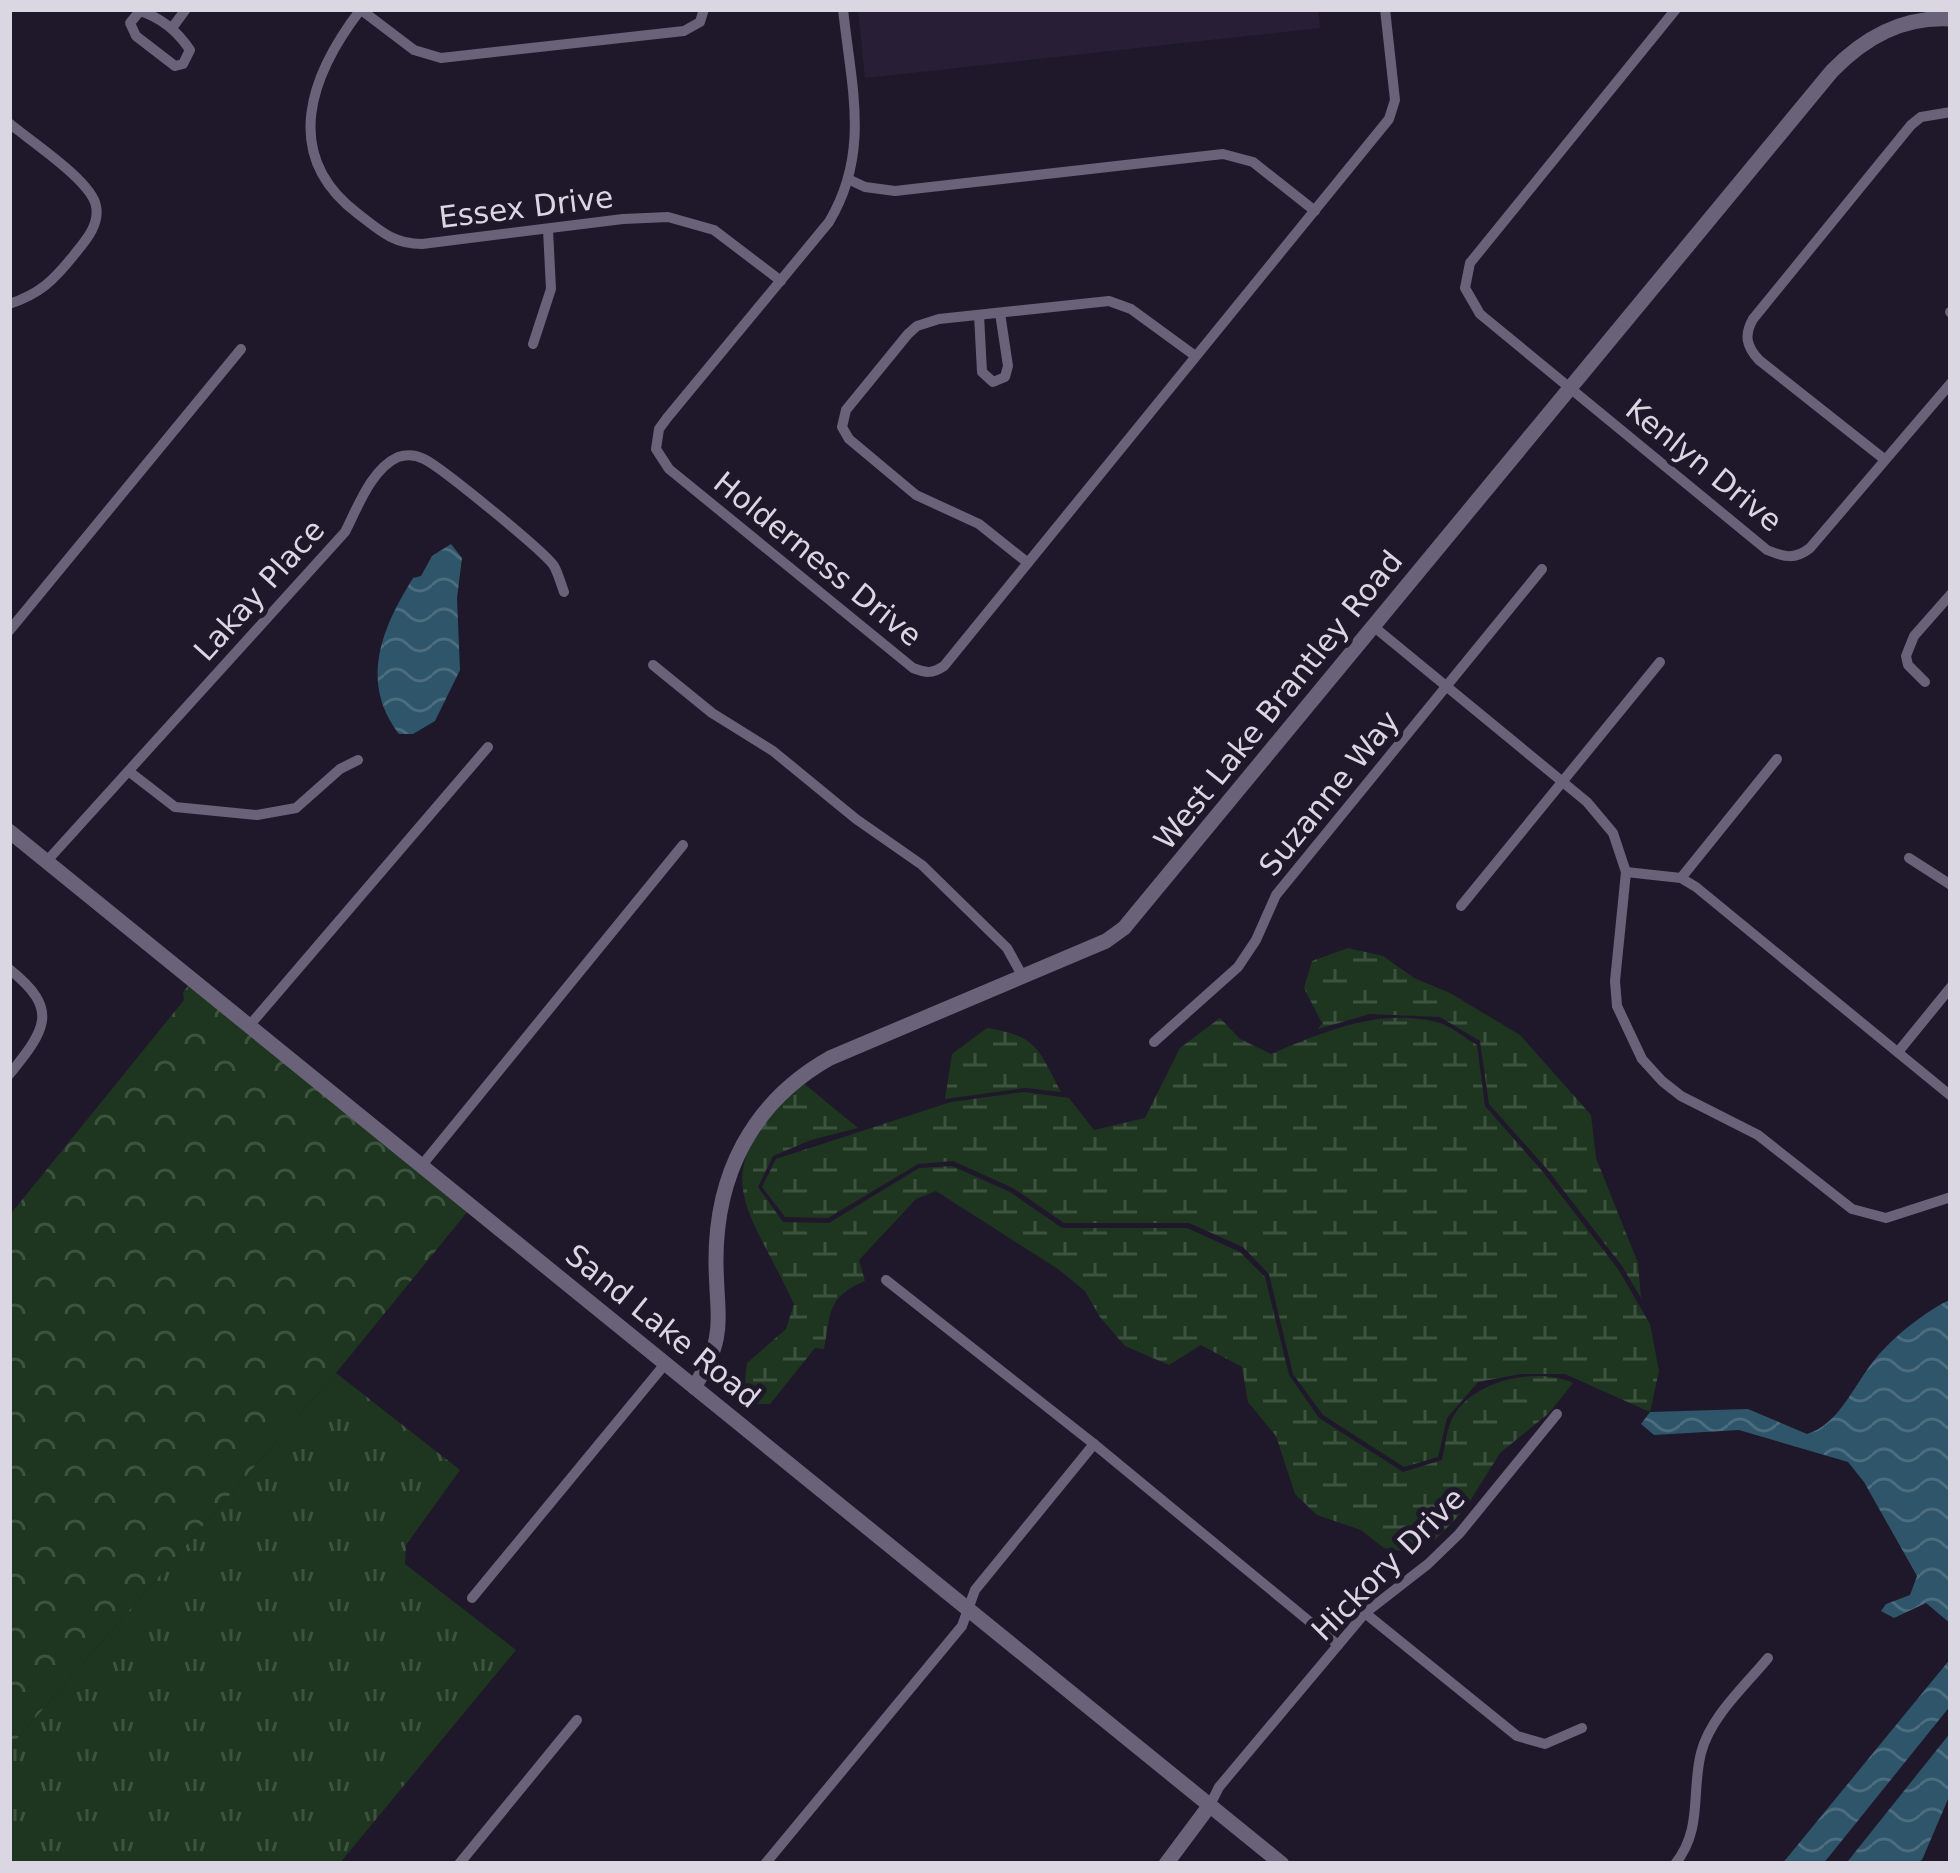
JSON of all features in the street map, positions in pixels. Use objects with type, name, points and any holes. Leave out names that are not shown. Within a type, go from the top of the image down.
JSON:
[{"type":"street","points":[[172,28],[186,9]]},
{"type":"street","points":[[360,9],[414,50],[441,58],[685,31],[700,22],[704,9]]},
{"type":"street","name":"Essex Drive","points":[[360,9],[330,53],[312,100],[310,123],[323,177],[340,200],[389,238],[404,244],[668,217],[690,220],[727,238],[781,281]]},
{"type":"street","name":"Holderness Drive","points":[[843,9],[856,131],[850,180],[829,222],[659,429],[656,449],[669,469],[913,668],[925,672],[944,665],[1394,110],[1385,9]]},
{"type":"street","points":[[1573,388],[1480,314],[1465,287],[1466,274],[1470,263],[1676,9]]},
{"type":"street","points":[[140,11],[172,28],[190,50],[183,64],[175,66],[136,36],[130,23],[140,11]]},
{"type":"street","name":"West Lake Brantley Road","points":[[694,1387],[718,1341],[716,1260],[726,1194],[739,1151],[761,1114],[789,1083],[830,1058],[1106,941],[1124,928],[1848,55],[1889,28],[1951,19]]},
{"type":"street","points":[[1885,459],[1759,360],[1747,343],[1747,334],[1754,319],[1911,125],[1921,116],[1951,112]]},
{"type":"street","points":[[9,123],[88,188],[96,207],[90,235],[50,285],[9,304]]},
{"type":"street","points":[[850,180],[895,191],[1222,154],[1252,162],[1315,212]]},
{"type":"street","points":[[533,344],[549,302],[548,230]]},
{"type":"street","points":[[1028,563],[979,524],[916,495],[849,439],[842,427],[846,410],[917,326],[939,319],[1109,302],[1148,320],[1195,356]]},
{"type":"street","points":[[979,315],[982,371],[993,382],[1005,377],[1008,366],[1000,313]]},
{"type":"street","points":[[9,631],[242,349]]},
{"type":"street","name":"Kenlyn Drive","points":[[1573,388],[1622,434],[1767,550],[1792,557],[1810,548],[1951,383]]},
{"type":"street","name":"Lakay Place","points":[[46,862],[344,532],[366,490],[400,456],[413,454],[430,462],[476,499],[553,564],[564,592]]},
{"type":"street","name":"Suzanne Way","points":[[1154,1042],[1238,967],[1276,895],[1541,569]]},
{"type":"street","points":[[1925,682],[1908,664],[1909,646],[1951,594]]},
{"type":"street","points":[[1372,626],[1563,782],[1613,833],[1626,872],[1615,981],[1617,1006],[1642,1059],[1662,1081],[1758,1135],[1852,1209],[1886,1217],[1951,1197]]},
{"type":"street","points":[[1461,906],[1660,662]]},
{"type":"street","points":[[653,665],[922,865],[1003,944],[1023,977]]},
{"type":"street","points":[[249,1026],[488,747]]},
{"type":"street","points":[[1682,878],[1778,759]]},
{"type":"street","points":[[130,772],[175,807],[257,815],[296,808],[340,769],[358,760]]},
{"type":"street","name":"Sand Lake Road","points":[[9,831],[1282,1864]]},
{"type":"street","points":[[422,1165],[683,844]]},
{"type":"street","points":[[1909,858],[1951,885]]},
{"type":"street","points":[[1626,872],[1682,878],[1951,1096]]},
{"type":"street","points":[[9,968],[38,995],[44,1012],[36,1042],[9,1075]]},
{"type":"street","points":[[1898,1052],[1951,987]]},
{"type":"street","points":[[886,1280],[1338,1645]]},
{"type":"street","points":[[472,1598],[665,1364]]},
{"type":"street","name":"Hickory Drive","points":[[1210,1805],[1365,1612],[1459,1534],[1557,1414]]},
{"type":"street","points":[[765,1864],[962,1625],[975,1590],[1094,1444]]},
{"type":"street","points":[[1365,1612],[1517,1736],[1545,1744],[1582,1728]]},
{"type":"street","points":[[1676,1864],[1695,1826],[1701,1752],[1708,1735],[1768,1658]]},
{"type":"street","points":[[459,1864],[577,1720]]},
{"type":"street","points":[[1166,1864],[1210,1805]]},
{"type":"shaded area","points":[[858,9],[1318,9],[1320,28],[865,78]]},
{"type":"green space","points":[[1348,948],[1383,956],[1520,1035],[1591,1115],[1596,1158],[1638,1263],[1641,1298],[1547,1169],[1489,1104],[1480,1041],[1440,1017],[1370,1014],[1318,1029],[1322,1023],[1304,988],[1312,961]]},
{"type":"green space","points":[[189,985],[468,1211],[336,1373],[9,1748],[9,1216],[184,1000]]},
{"type":"green space","points":[[1220,1018],[1240,1039],[1271,1054],[1352,1024],[1393,1018],[1441,1024],[1477,1045],[1485,1106],[1618,1269],[1650,1324],[1659,1371],[1650,1412],[1565,1374],[1521,1374],[1478,1382],[1447,1418],[1438,1457],[1404,1467],[1323,1415],[1293,1374],[1269,1274],[1243,1247],[1189,1223],[1064,1223],[1013,1188],[953,1161],[918,1164],[828,1218],[785,1217],[762,1187],[776,1159],[951,1102],[1024,1092],[1069,1098],[1094,1130],[1145,1118],[1180,1048]]},
{"type":"green space","points":[[987,1028],[1016,1035],[1034,1046],[1061,1092],[1026,1088],[945,1099],[952,1054]]},
{"type":"green space","points":[[802,1082],[858,1128],[773,1156],[758,1187],[783,1222],[829,1223],[919,1168],[952,1166],[1010,1192],[1062,1228],[1187,1228],[1240,1252],[1265,1277],[1289,1375],[1319,1418],[1403,1472],[1442,1460],[1451,1421],[1460,1407],[1487,1387],[1540,1376],[1573,1383],[1549,1413],[1500,1453],[1465,1509],[1436,1539],[1407,1552],[1384,1548],[1361,1530],[1317,1515],[1295,1494],[1276,1436],[1248,1402],[1242,1367],[1201,1345],[1169,1365],[1125,1346],[1085,1291],[936,1191],[916,1199],[859,1260],[865,1281],[837,1300],[824,1349],[815,1348],[770,1404],[753,1404],[744,1387],[747,1363],[786,1329],[794,1304],[749,1213],[743,1166],[753,1142]]},
{"type":"green space","points":[[336,1373],[460,1470],[406,1545],[405,1564],[516,1650],[339,1864],[9,1864],[9,1748]]},
{"type":"water","points":[[451,544],[462,558],[457,598],[460,670],[435,721],[413,734],[399,734],[380,694],[379,655],[384,635],[413,578],[421,576],[432,556]]},
{"type":"water","points":[[1951,1299],[1951,1624],[1926,1603],[1894,1618],[1881,1611],[1886,1604],[1910,1595],[1917,1576],[1848,1462],[1739,1430],[1654,1435],[1641,1424],[1650,1412],[1748,1409],[1807,1434],[1829,1422],[1892,1341]]},
{"type":"water","points":[[1951,1658],[1951,1705],[1823,1864],[1782,1864]]},
{"type":"water","points":[[1951,1732],[1951,1792],[1922,1860],[1911,1864],[1848,1861]]}]
